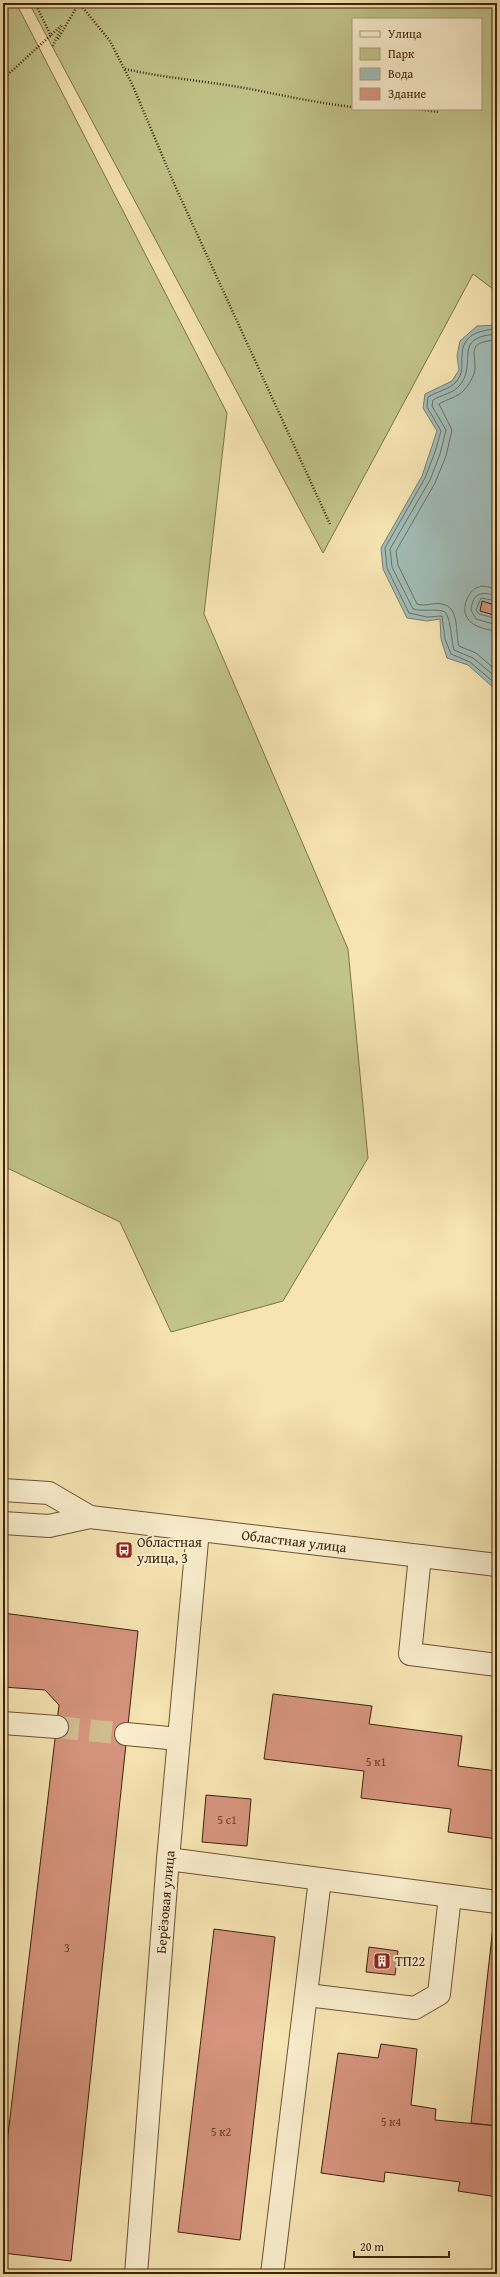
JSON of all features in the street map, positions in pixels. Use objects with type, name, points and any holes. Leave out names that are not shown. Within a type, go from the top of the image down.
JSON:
[{"type":"street","name":"Областная улица","points":[[3,1490],[49,1493],[90,1517]]},
{"type":"street","name":"Областная улица","points":[[3,1523],[49,1526],[90,1517],[497,1565]]},
{"type":"street","name":"Берёзовая улица","points":[[136,2274],[168,1859],[198,1530]]},
{"type":"street","points":[[420,1556],[410,1654],[497,1665]]},
{"type":"street","points":[[3,1723],[57,1728]]},
{"type":"street","points":[[126,1734],[179,1739]]},
{"type":"street","points":[[168,1859],[497,1902]]},
{"type":"street","points":[[272,2274],[320,1879]]},
{"type":"street","points":[[306,1995],[415,2008],[439,1994],[450,1896]]},
{"type":"path","points":[[36,3],[51,36]]},
{"type":"path","points":[[3,79],[62,26],[52,48],[79,3],[110,41],[330,524]]},
{"type":"path","points":[[124,69],[165,78],[246,88],[310,102],[352,107]]},
{"type":"path","points":[[424,110],[439,112]]},
{"type":"green space","points":[[3,3],[16,3],[227,413],[204,614],[348,949],[368,1158],[283,1301],[171,1332],[120,1222],[3,1166]]},
{"type":"green space","points":[[29,3],[497,3],[497,292],[473,274],[323,553]]},
{"type":"water","points":[[497,325],[497,606],[483,601],[480,610],[497,616],[495,689],[468,665],[447,658],[441,639],[440,619],[427,621],[407,618],[383,569],[381,548],[422,476],[437,431],[423,408],[425,394],[452,381],[459,370],[457,356],[460,341],[477,326]]},
{"type":"building","points":[[482,601],[497,606],[497,616],[480,611]]},
{"type":"building","points":[[3,1613],[138,1631],[71,2261],[3,2253],[3,2177],[59,1705],[45,1690],[3,1687]]},
{"type":"building","points":[[273,1694],[372,1706],[369,1724],[462,1736],[458,1766],[497,1771],[497,1839],[448,1832],[451,1809],[361,1798],[364,1771],[264,1759]]},
{"type":"building","points":[[206,1795],[251,1799],[247,1846],[202,1842]]},
{"type":"building","points":[[494,1918],[497,1918],[497,2126],[471,2123]]},
{"type":"building","points":[[214,1929],[275,1937],[240,2240],[178,2232]]},
{"type":"building","name":"ТП22","points":[[369,1947],[398,1951],[395,1975],[366,1972]]},
{"type":"building","points":[[381,2044],[417,2049],[411,2105],[436,2109],[435,2120],[497,2126],[497,2197],[458,2191],[460,2182],[385,2172],[384,2182],[321,2173],[338,2053],[378,2058]]},
{"type":"tunnel","points":[[57,1727],[126,1734]]},
{"type":"place","name":"Областная улица, 3","points":[[124,1550]]},
{"type":"place","name":"ТП22","points":[[382,1961]]}]
